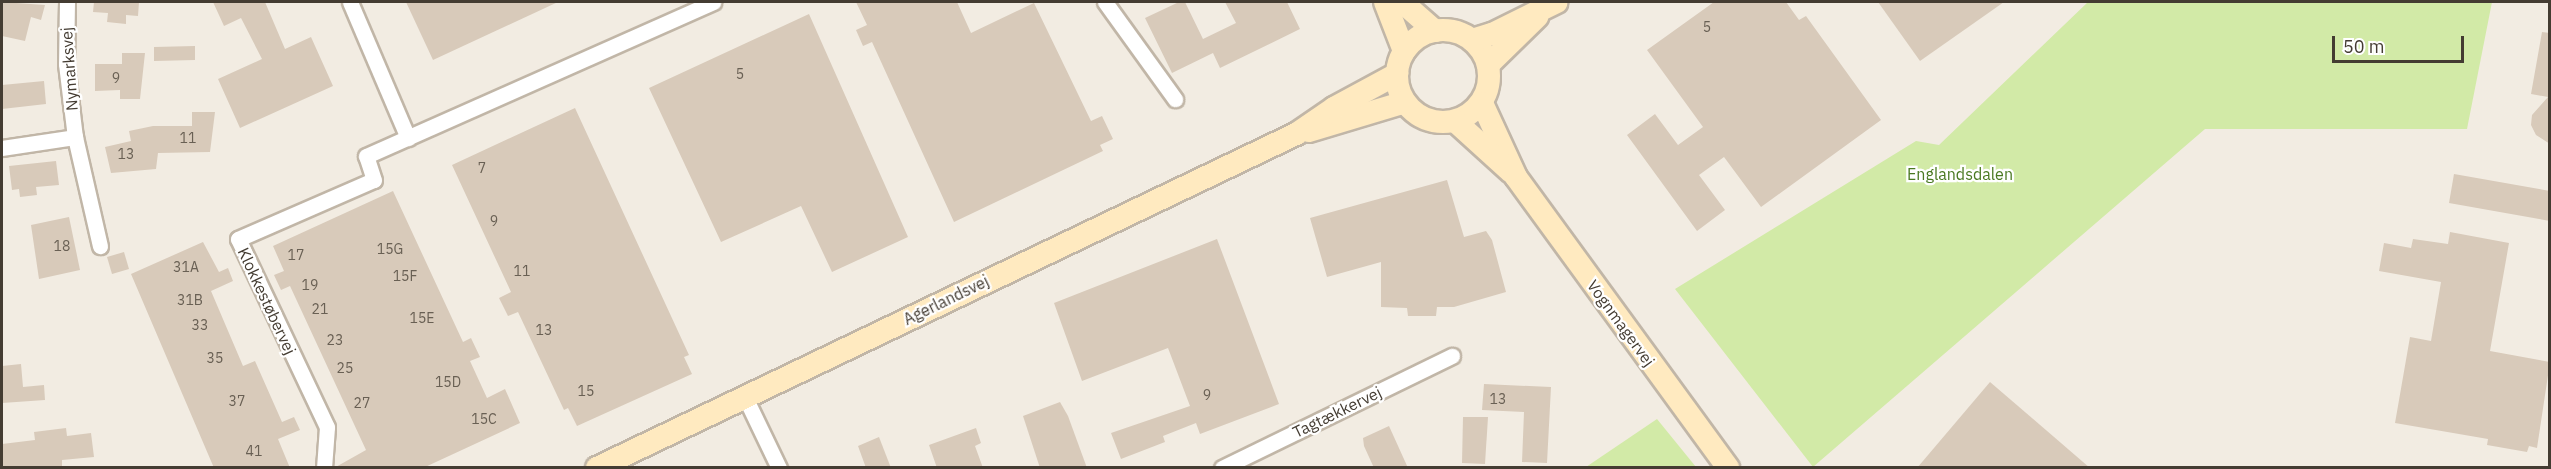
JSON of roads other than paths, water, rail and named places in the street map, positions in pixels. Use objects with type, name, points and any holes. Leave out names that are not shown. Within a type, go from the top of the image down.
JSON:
[{"type":"street","name":"Nymarksvej","points":[[67,2],[66,64],[75,137],[100,246]]},
{"type":"street","points":[[350,2],[408,138]]},
{"type":"street","name":"Klokkestøbervej","points":[[324,468],[327,427],[238,239],[374,180],[366,156],[713,2]]},
{"type":"street","points":[[1105,2],[1174,99]]},
{"type":"street","points":[[1385,2],[1404,51]]},
{"type":"street","points":[[1402,2],[1435,31]]},
{"type":"street","points":[[1472,40],[1550,7]]},
{"type":"street","points":[[1488,65],[1550,7]]},
{"type":"street","points":[[1435,31],[1460,33],[1472,40],[1488,65],[1489,83],[1482,103],[1455,121],[1428,120],[1405,102],[1397,74],[1404,51],[1423,35],[1435,31]]},
{"type":"street","name":"Agerlandsvej","points":[[597,468],[1296,134],[1334,108],[1397,74]]},
{"type":"street","name":"Agerlandsvej","points":[[1296,134],[1344,123],[1405,102]]},
{"type":"street","name":"Vognmagervej","points":[[1482,103],[1516,177],[1695,428],[1728,468]]},
{"type":"street","name":"Vognmagervej","points":[[1455,121],[1516,177]]},
{"type":"street","points":[[2,148],[75,137]]},
{"type":"street","name":"Tagtækkervej","points":[[1222,468],[1452,356]]},
{"type":"street","points":[[745,397],[779,468]]},
{"type":"park label","name":"Englandsdalen","points":[[1960,174]]}]
